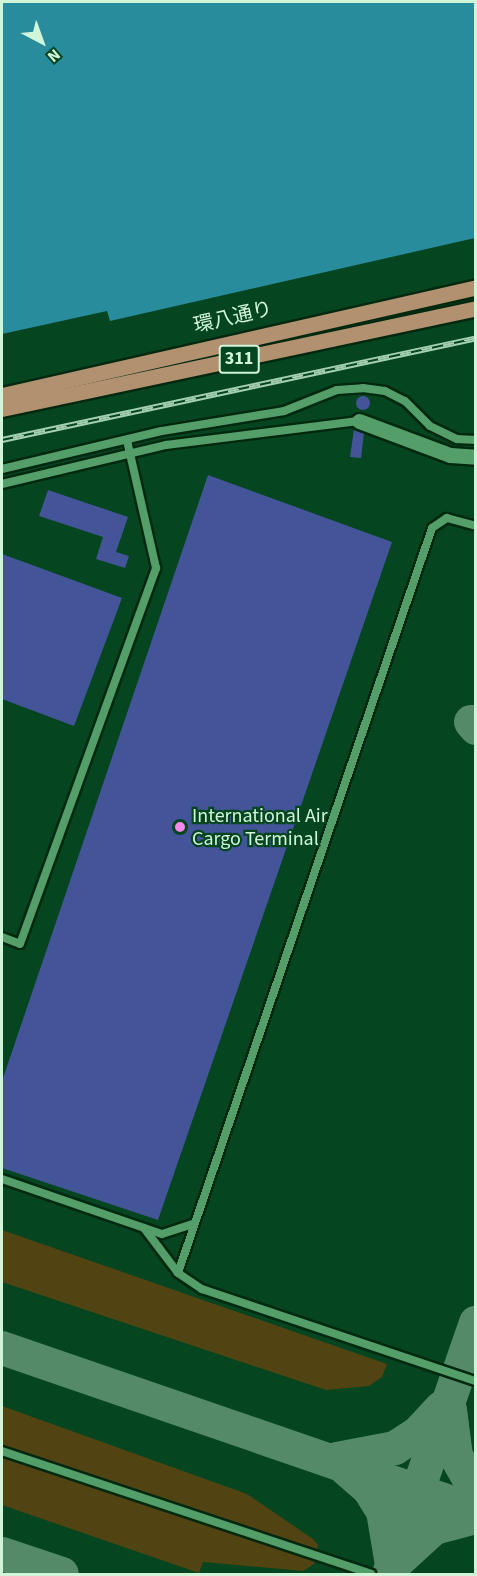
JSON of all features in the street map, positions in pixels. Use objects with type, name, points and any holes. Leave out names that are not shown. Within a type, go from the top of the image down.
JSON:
[{"type":"main road","name":"環八通り","points":[[2,395],[476,287]]},
{"type":"main road","name":"環八通り","points":[[2,409],[476,308]]},
{"type":"street","points":[[358,421],[450,455],[476,457]]},
{"type":"lane","points":[[2,469],[127,440],[284,411],[338,390],[363,388],[385,391],[405,400],[430,426],[457,439],[476,440]]},
{"type":"lane","points":[[2,484],[130,457],[166,445],[358,421]]},
{"type":"lane","points":[[2,938],[20,944],[156,568],[127,440]]},
{"type":"lane","points":[[178,1273],[192,1224],[432,528],[447,518],[476,526]]},
{"type":"lane","points":[[2,1179],[162,1234],[192,1224]]},
{"type":"lane","points":[[144,1228],[178,1273],[202,1289],[476,1382]]},
{"type":"lane","points":[[2,1451],[371,1575]]},
{"type":"shaded area","points":[[2,1230],[387,1364],[382,1377],[369,1386],[326,1390],[2,1282]]},
{"type":"shaded area","points":[[2,1406],[247,1494],[313,1539],[318,1545],[314,1564],[303,1571],[203,1562],[199,1573],[2,1505]]},
{"type":"water","points":[[2,2],[475,2],[475,238],[110,321],[107,311],[2,334]]},
{"type":"building","points":[[360,396],[366,396],[370,403],[366,410],[360,410],[356,406],[356,400]]},
{"type":"building","points":[[354,429],[364,433],[361,458],[350,457]]},
{"type":"building","points":[[208,475],[392,542],[158,1220],[2,1168],[2,1081]]},
{"type":"building","points":[[48,490],[128,517],[116,552],[129,556],[125,568],[96,559],[103,537],[39,516]]},
{"type":"building","points":[[2,554],[122,598],[74,726],[2,699]]},
{"type":"taxiway","points":[[471,722],[476,728]]},
{"type":"taxiway","points":[[389,1574],[476,1323]]},
{"type":"taxiway","points":[[2,1348],[476,1511]]},
{"type":"taxiway","points":[[337,1459],[395,1448],[418,1433],[442,1407]]},
{"type":"taxiway","points":[[450,1410],[456,1456],[476,1491]]},
{"type":"taxiway","points":[[346,1469],[369,1489],[383,1511],[391,1559]]},
{"type":"taxiway","points":[[398,1561],[434,1528],[476,1517]]},
{"type":"taxiway","points":[[2,1554],[62,1574]]},
{"type":"railway","points":[[2,440],[476,338]]},
{"type":"place","name":"International Air Cargo Terminal","points":[[180,827]]}]
